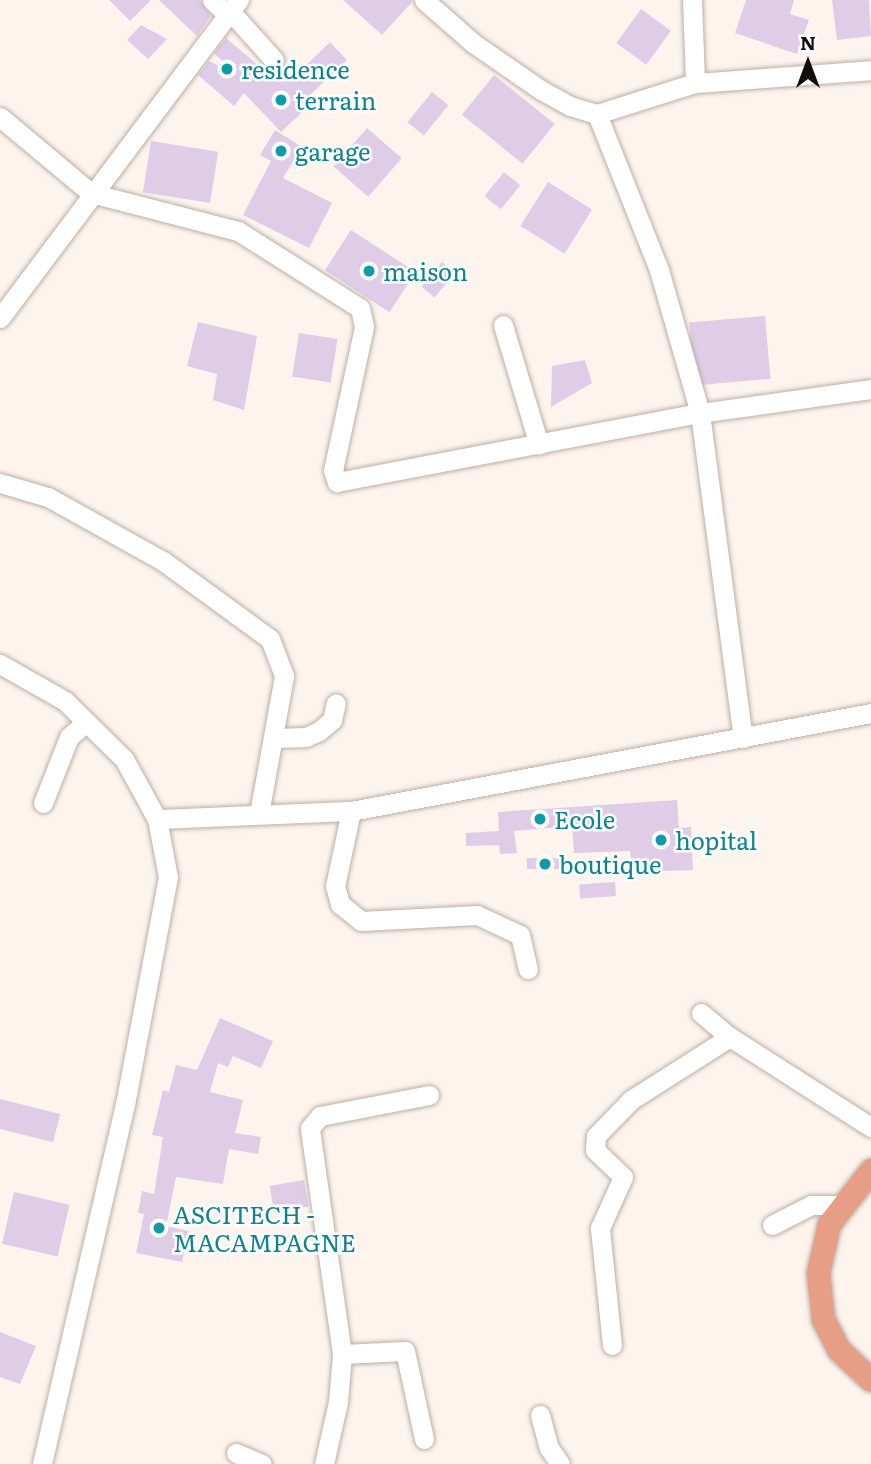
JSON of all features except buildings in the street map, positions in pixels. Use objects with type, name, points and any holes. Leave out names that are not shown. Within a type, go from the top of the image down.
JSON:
[{"type":"main road","points":[[871,1170],[841,1205],[821,1247],[818,1294],[822,1319],[838,1349],[871,1380]]},
{"type":"street","points":[[212,0],[232,8],[274,60]]},
{"type":"street","points":[[424,0],[473,43],[541,90],[597,114],[695,83],[871,70]]},
{"type":"street","points":[[692,0],[695,83]]},
{"type":"street","points":[[4,307],[232,8]]},
{"type":"street","points":[[597,114],[659,270],[700,413],[743,738]]},
{"type":"street","points":[[0,117],[91,193],[238,231],[360,308],[364,327],[333,470],[337,482],[700,413],[871,390]]},
{"type":"street","points":[[503,325],[539,445]]},
{"type":"street","points":[[0,483],[48,497],[163,561],[259,628],[279,656],[284,676],[275,738],[259,813]]},
{"type":"street","points":[[0,664],[65,701],[124,759],[157,819],[167,898],[125,1104],[42,1464]]},
{"type":"street","points":[[275,738],[306,737],[319,731],[332,720],[336,703]]},
{"type":"street","points":[[157,819],[351,811],[871,713]]},
{"type":"street","points":[[43,803],[69,737],[86,722]]},
{"type":"street","points":[[351,811],[335,886],[340,904],[361,921],[477,915],[520,935],[528,970]]},
{"type":"street","points":[[701,1013],[730,1037],[871,1127]]},
{"type":"street","points":[[612,1345],[600,1228],[623,1177],[595,1150],[596,1136],[631,1100],[730,1037]]},
{"type":"street","points":[[324,1464],[338,1402],[342,1354],[310,1136],[313,1121],[429,1095]]},
{"type":"street","points":[[772,1225],[811,1205],[841,1205]]},
{"type":"street","points":[[342,1354],[405,1351],[424,1439]]},
{"type":"street","points":[[540,1415],[549,1448],[560,1464]]},
{"type":"street","points":[[236,1453],[262,1464]]},
{"type":"place","name":"residence","points":[[227,69]]},
{"type":"place","name":"terrain","points":[[281,100]]},
{"type":"place","name":"garage","points":[[281,151]]},
{"type":"place","name":"maison","points":[[369,271]]},
{"type":"place","name":"Ecole","points":[[540,819]]},
{"type":"place","name":"hopital","points":[[661,840]]},
{"type":"place","name":"boutique","points":[[545,864]]},
{"type":"place","name":"ASCITECH - MACAMPAGNE","points":[[159,1228]]}]
